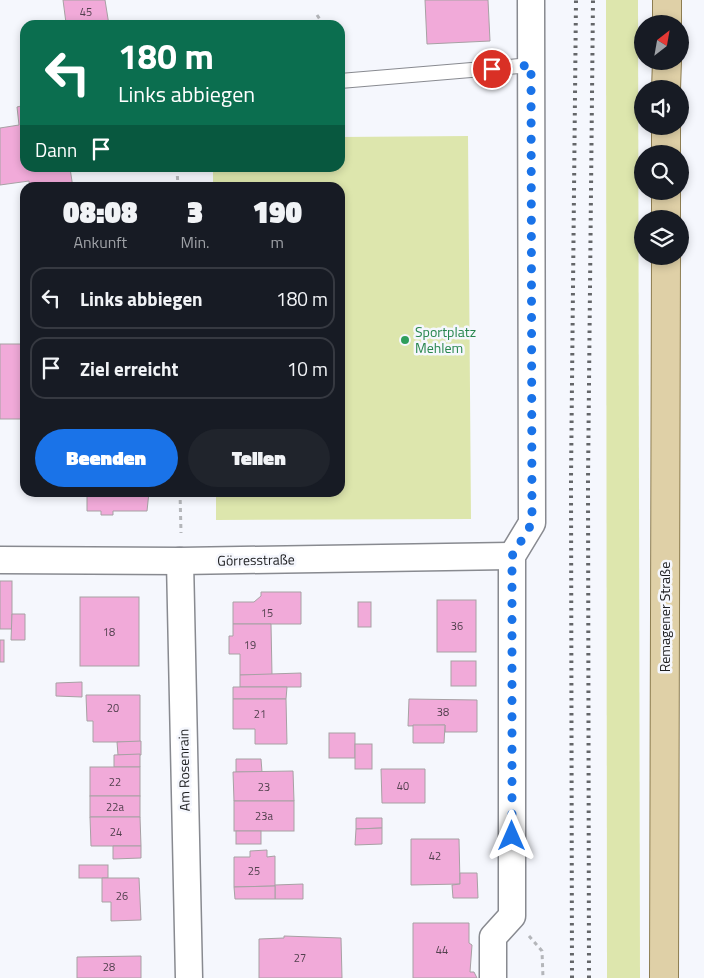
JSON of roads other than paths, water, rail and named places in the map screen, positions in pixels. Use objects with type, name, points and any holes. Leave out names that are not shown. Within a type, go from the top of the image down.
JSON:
[{"type":"main road","points":[[667,0],[667,15]]},
{"type":"main road","name":"Remagener Straße","points":[[664,978],[666,265]]},
{"type":"street","points":[[493,978],[493,937],[512,916],[512,556],[532,523],[531,0]]},
{"type":"street","name":"Görresstraße","points":[[0,560],[180,561],[512,556]]},
{"type":"street","name":"Am Rosenrain","points":[[180,561],[190,978]]},
{"type":"lane","points":[[345,81],[531,65]]},
{"type":"railway","points":[[572,978],[571,479],[576,0]]},
{"type":"railway","points":[[589,978],[588,480],[593,0]]},
{"type":"place","name":"Sportplatz Mehlem","points":[[405,340]]}]
